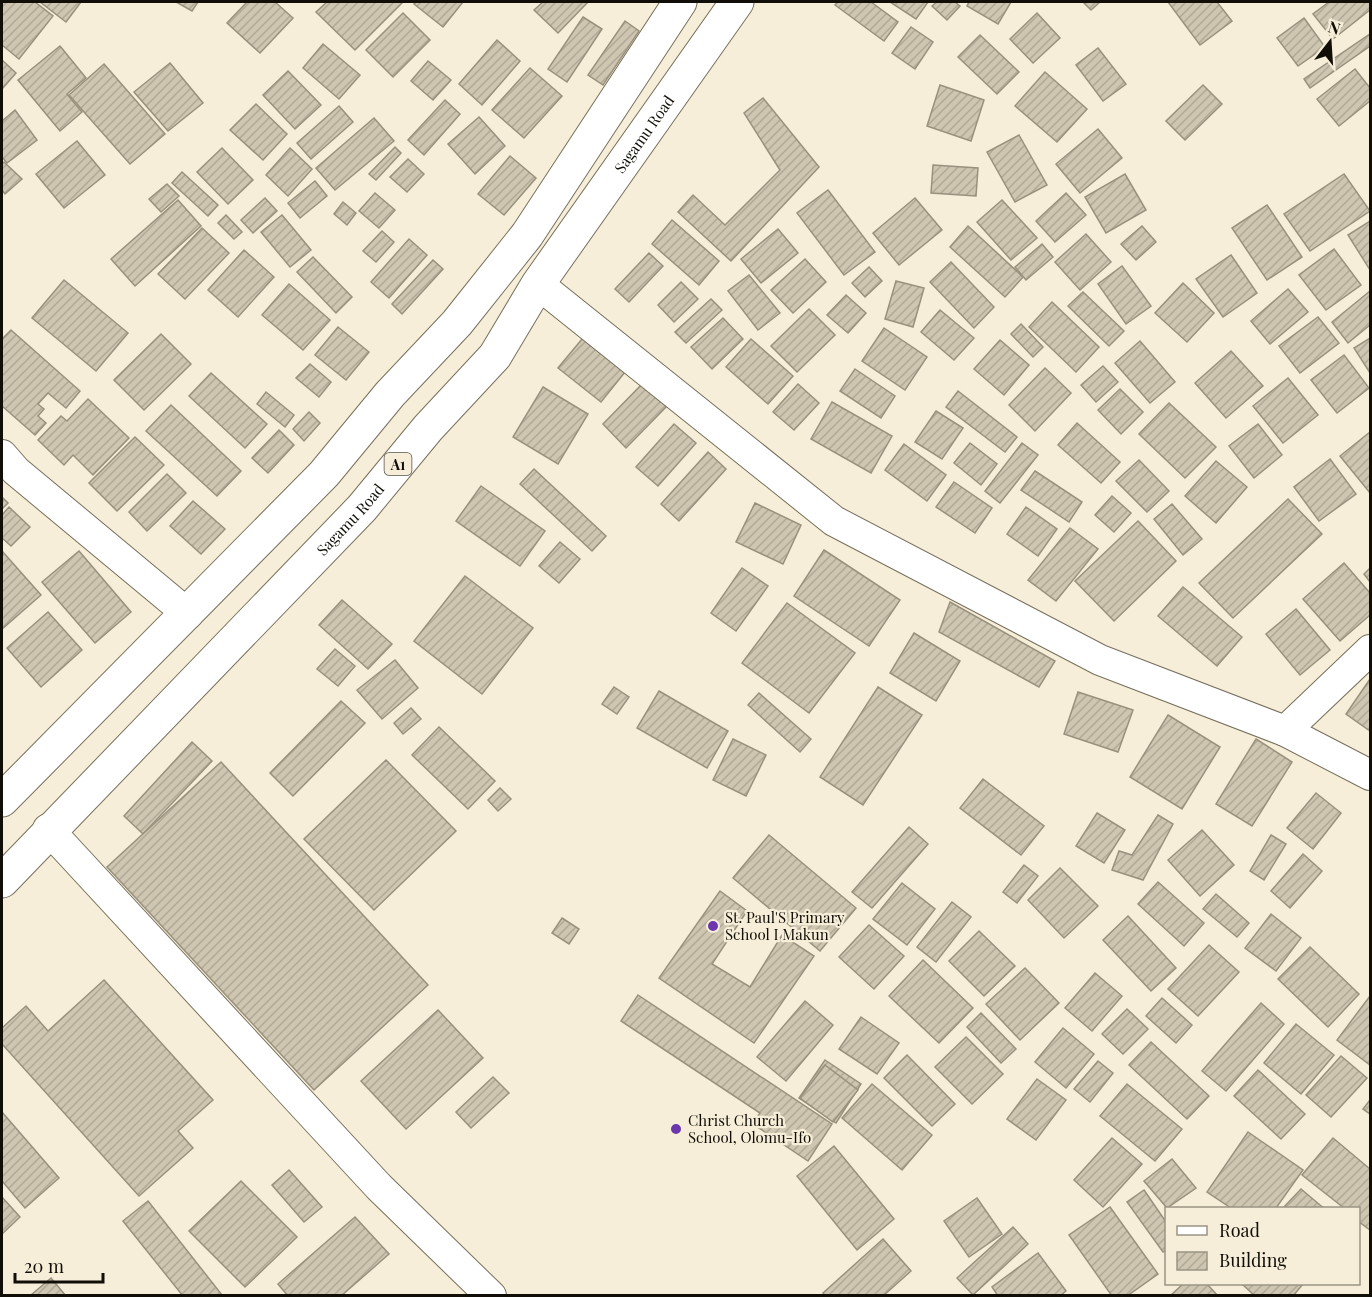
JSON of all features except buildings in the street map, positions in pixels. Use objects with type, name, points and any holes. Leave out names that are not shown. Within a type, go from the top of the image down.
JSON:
[{"type":"highway","points":[[2,800],[324,474],[390,394],[457,323],[527,235],[680,2]]},
{"type":"highway","name":"Sagamu Road","points":[[2,881],[48,830],[362,508],[428,428],[495,356],[538,284],[737,2]]},
{"type":"street","points":[[538,284],[834,521],[1100,660],[1285,731],[1371,775]]},
{"type":"street","points":[[2,455],[16,471],[188,614]]},
{"type":"street","points":[[1285,731],[1371,650]]},
{"type":"street","points":[[48,830],[379,1187],[491,1296]]},
{"type":"place","name":"St. Paul'S Primary School I Makun","points":[[713,926]]},
{"type":"place","name":"Christ Church School, Olomu-Ifo","points":[[676,1129]]}]
